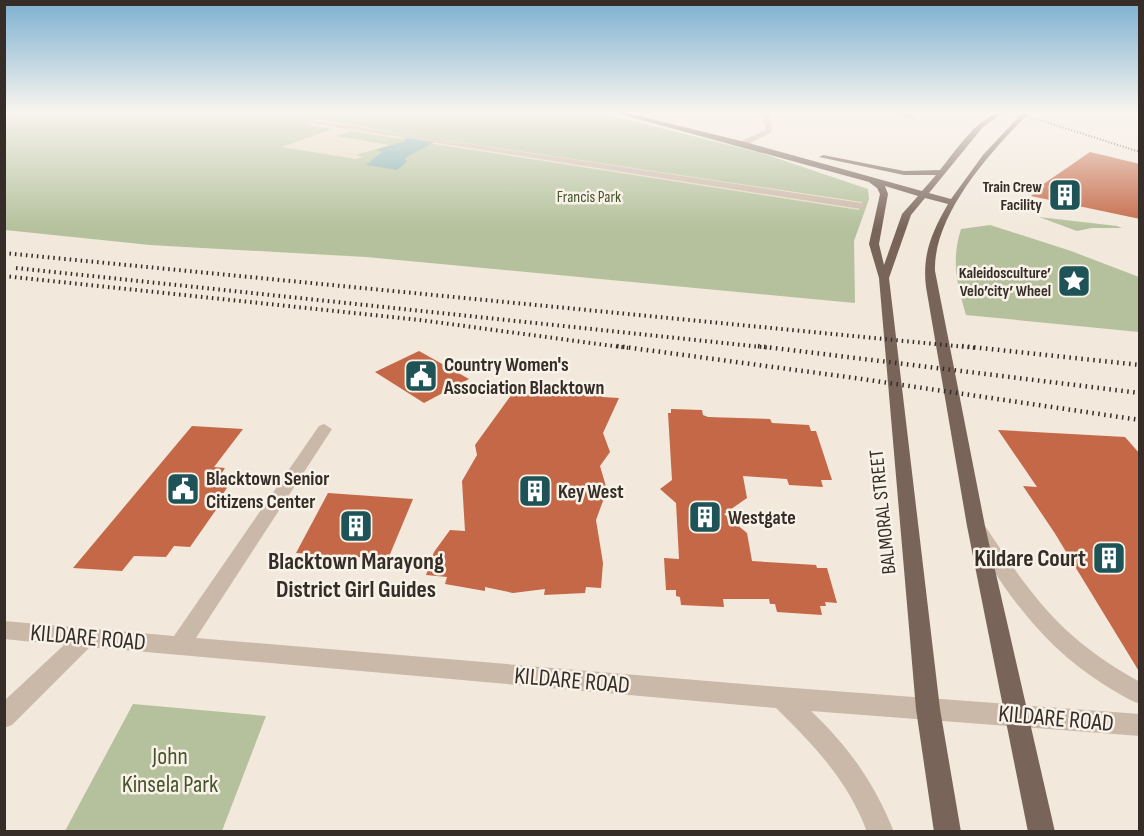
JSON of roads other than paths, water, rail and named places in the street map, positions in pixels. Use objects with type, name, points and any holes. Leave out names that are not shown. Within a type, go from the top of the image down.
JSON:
[{"type":"main road","points":[[767,151],[872,180],[925,190]]},
{"type":"main road","points":[[801,151],[957,199]]},
{"type":"main road","name":"BALMORAL STREET","points":[[948,831],[928,710],[884,278],[907,214],[959,151]]},
{"type":"main road","points":[[992,151],[957,199],[934,238],[930,253],[931,286],[939,318],[976,526],[1042,831]]},
{"type":"main road","points":[[820,156],[904,173],[940,172]]},
{"type":"main road","points":[[872,180],[881,187],[884,194],[873,236],[875,258],[884,278]]},
{"type":"street","points":[[502,151],[861,206]]},
{"type":"street","points":[[179,647],[324,429]]},
{"type":"street","points":[[976,526],[1034,612],[1050,630],[1092,665],[1140,694]]},
{"type":"street","name":"KILDARE ROAD","points":[[4,630],[782,699],[928,710],[1016,713],[1140,724]]},
{"type":"street","points":[[4,717],[86,637]]},
{"type":"street","points":[[782,699],[821,736],[850,772],[881,831]]},
{"type":"water","points":[[379,151],[418,151],[405,158],[407,162],[397,170],[366,165],[382,152]]},
{"type":"railway","points":[[4,253],[976,348]]},
{"type":"railway","points":[[16,268],[771,348]]},
{"type":"railway","points":[[4,276],[420,320],[628,348]]},
{"type":"railway","points":[[617,346],[1140,420]]},
{"type":"railway","points":[[758,346],[1140,393]]},
{"type":"railway","points":[[962,346],[1140,365]]},
{"type":"place","name":"Train Crew Facility","points":[[1065,195]]},
{"type":"place","name":"Kaleidosculture’ Velo’city’ Wheel","points":[[1074,281]]},
{"type":"place","name":"Country Women's Association Blacktown","points":[[421,376]]},
{"type":"place","name":"Blacktown Senior Citizens Center","points":[[183,489]]},
{"type":"place","name":"Key West","points":[[535,491]]},
{"type":"place","name":"Westgate","points":[[705,517]]},
{"type":"place","name":"Blacktown Marayong District Girl Guides","points":[[356,526]]},
{"type":"place","name":"Kildare Court","points":[[1109,558]]},
{"type":"park label","name":"Francis Park","points":[[589,196]]},
{"type":"park label","name":"John Kinsela Park","points":[[170,770]]}]
